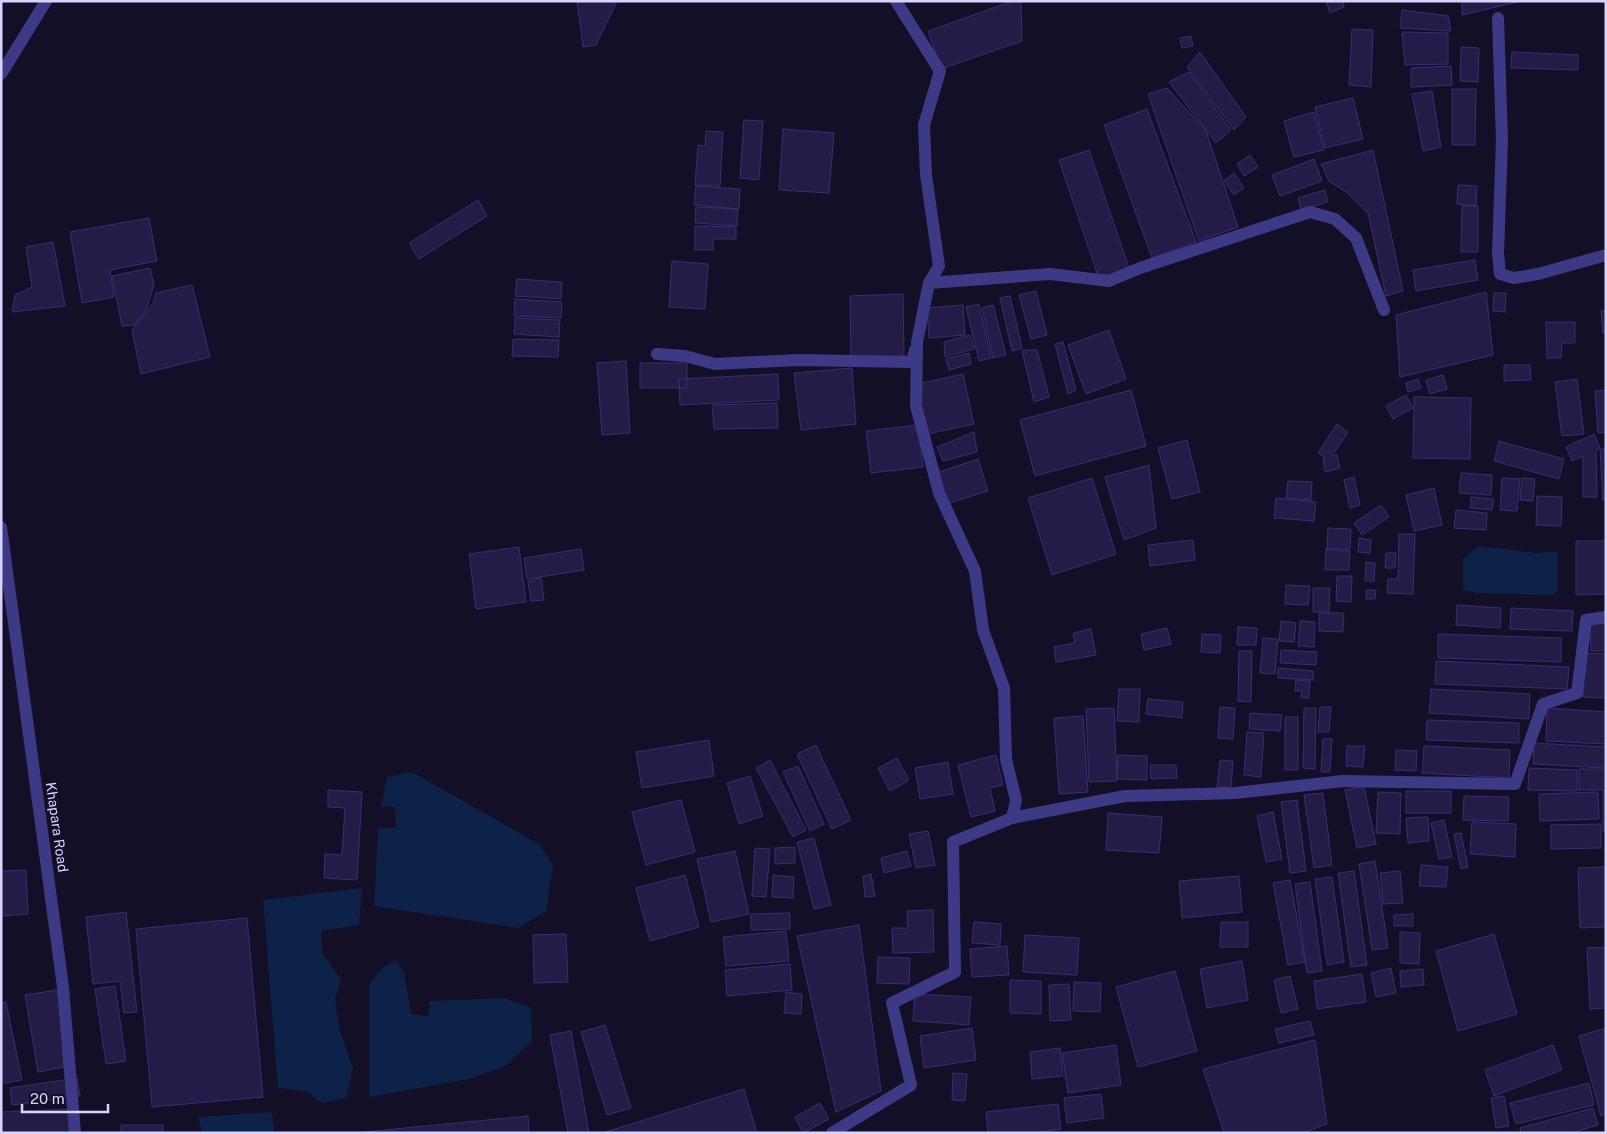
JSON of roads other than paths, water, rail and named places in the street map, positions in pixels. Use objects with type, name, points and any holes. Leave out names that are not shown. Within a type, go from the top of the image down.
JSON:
[{"type":"street","points":[[1,74],[46,1]]},
{"type":"street","points":[[657,354],[685,356],[715,364],[797,360],[912,362],[929,283],[939,266],[926,175],[924,125],[940,71],[896,1]]},
{"type":"street","points":[[1498,18],[1502,140],[1498,253],[1500,274],[1514,278],[1538,274],[1606,255]]},
{"type":"street","points":[[929,283],[1050,274],[1109,281],[1140,268],[1310,212],[1336,219],[1356,238],[1384,310]]},
{"type":"street","points":[[917,342],[916,406],[939,493],[975,571],[983,630],[1004,688],[1006,760],[1016,800],[1012,818]]},
{"type":"street","name":"Khapara Road","points":[[1,527],[64,987],[75,1133]]},
{"type":"street","points":[[832,1133],[910,1085],[892,1003],[955,972],[953,842],[1012,818],[1125,796],[1235,793],[1343,781],[1515,784],[1543,704],[1577,694],[1586,620],[1606,617]]},
{"type":"water","points":[[1479,546],[1537,553],[1558,551],[1558,591],[1553,595],[1477,593],[1463,590],[1463,559]]},
{"type":"water","points":[[412,772],[539,844],[553,865],[546,911],[519,928],[374,906],[378,829],[396,827],[395,807],[381,806],[387,777]]},
{"type":"water","points":[[362,888],[359,925],[321,931],[322,952],[341,980],[335,998],[339,1027],[353,1068],[346,1098],[322,1103],[306,1091],[278,1088],[263,900]]},
{"type":"water","points":[[396,960],[404,972],[411,1014],[428,1016],[430,1001],[504,998],[531,1008],[532,1041],[505,1066],[469,1079],[369,1097],[369,985],[381,969]]},
{"type":"water","points":[[272,1112],[274,1133],[202,1133],[198,1117]]}]
